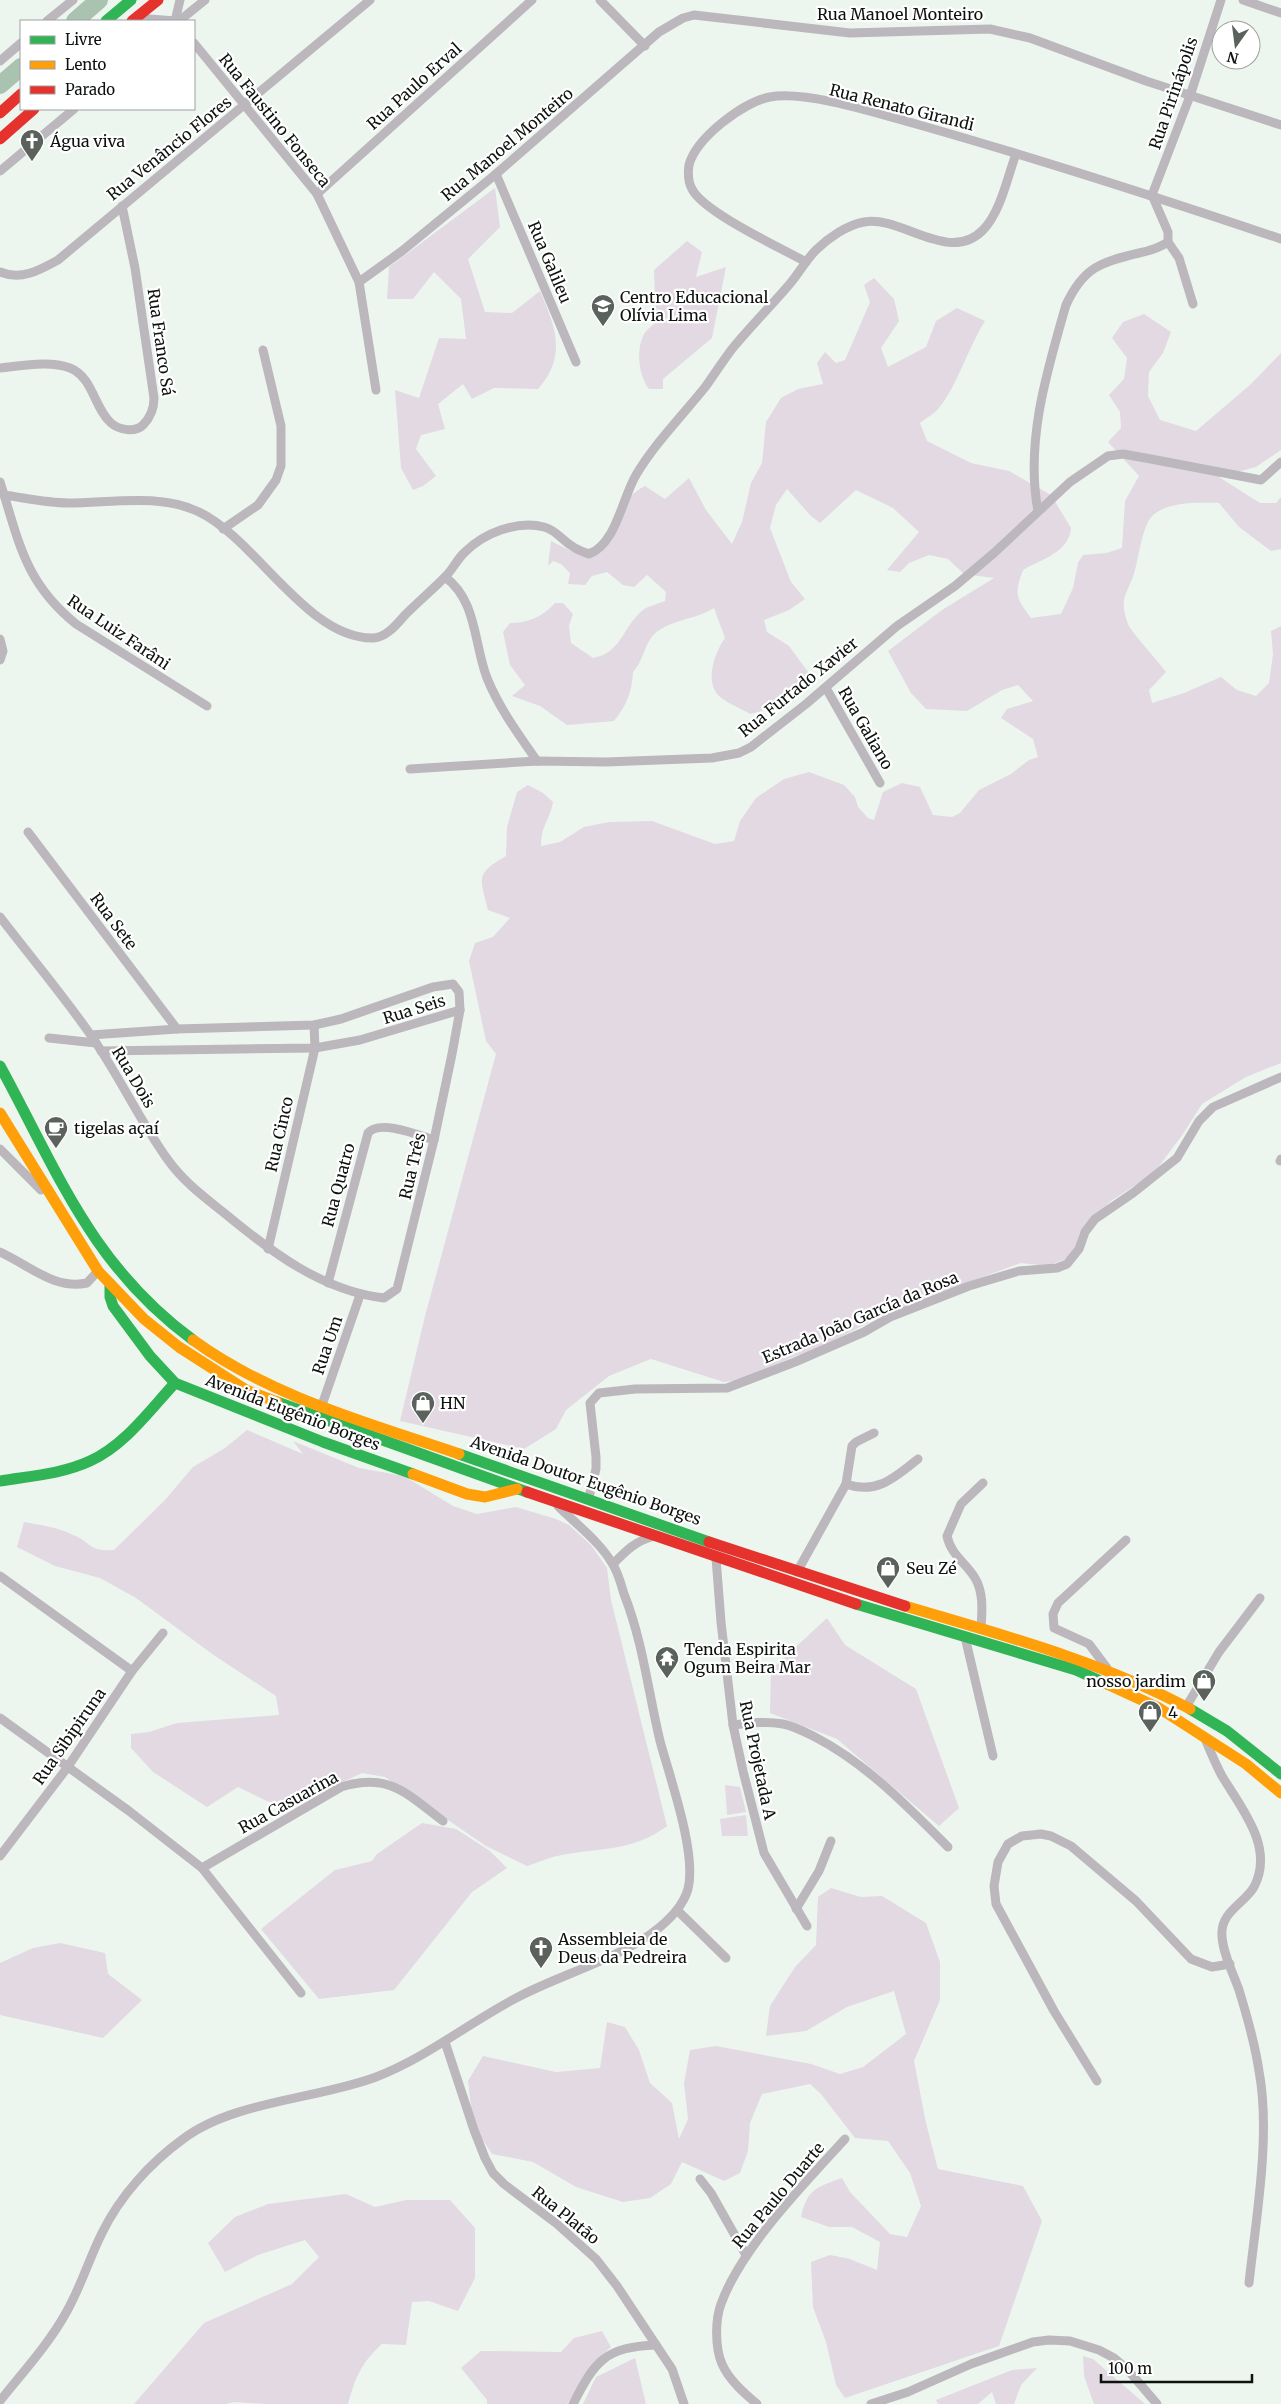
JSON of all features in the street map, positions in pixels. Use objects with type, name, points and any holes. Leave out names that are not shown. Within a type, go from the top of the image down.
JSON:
[{"type":"main road","points":[[107,20],[131,0]]},
{"type":"main road","points":[[134,20],[158,0]]},
{"type":"main road","points":[[0,113],[5,101],[20,94]]},
{"type":"main road","points":[[0,139],[33,110]]},
{"type":"main road","name":"Avenida Doutor Eugênio Borges","points":[[2,1070],[27,1112],[55,1173],[78,1216],[120,1272],[141,1296],[190,1338],[242,1371],[322,1405],[589,1497],[797,1572],[981,1628],[1109,1670],[1164,1695],[1211,1720],[1281,1774]]},
{"type":"main road","name":"Avenida Doutor Eugênio Borges","points":[[0,1113],[52,1200],[98,1271],[144,1319],[178,1347],[246,1390],[322,1420],[716,1558],[850,1603],[1076,1670],[1159,1708],[1246,1764],[1281,1793]]},
{"type":"main road","name":"Avenida Eugênio Borges","points":[[110,1284],[113,1306],[150,1356],[175,1383],[323,1442],[467,1494],[485,1497],[517,1489]]},
{"type":"main road","points":[[0,1481],[57,1471],[91,1460],[122,1438],[175,1383]]},
{"type":"street","points":[[48,20],[73,0]]},
{"type":"street","points":[[177,20],[180,0]]},
{"type":"street","points":[[178,20],[206,0]]},
{"type":"street","name":"Rua Venâncio Flores","points":[[0,272],[9,276],[23,276],[40,270],[64,255],[246,106],[370,0]]},
{"type":"street","name":"Rua Paulo Erval","points":[[317,194],[532,0]]},
{"type":"street","points":[[600,0],[645,46]]},
{"type":"street","name":"Rua Pirinápolis","points":[[1152,195],[1190,96],[1221,0]]},
{"type":"street","points":[[1243,0],[1281,13]]},
{"type":"street","name":"Rua Manoel Monteiro","points":[[359,282],[402,251],[496,174],[659,32],[673,23],[694,15],[850,33],[990,29],[1030,38],[1190,96],[1281,125]]},
{"type":"street","points":[[0,61],[20,43]]},
{"type":"street","name":"Rua Faustino Fonseca","points":[[195,44],[317,194],[359,282],[376,390]]},
{"type":"street","name":"Rua Renato Girandi","points":[[806,262],[714,211],[692,190],[688,174],[690,163],[700,145],[720,124],[756,102],[770,97],[787,96],[860,109],[1152,195],[1281,239]]},
{"type":"street","points":[[0,171],[73,110]]},
{"type":"street","points":[[4,496],[66,503],[164,502],[200,512],[223,529],[319,618],[340,631],[360,638],[375,638],[385,634],[445,577],[464,552],[476,541],[507,528],[532,526],[546,528],[554,531],[573,547],[589,554],[603,547],[632,484],[643,465],[733,348],[828,239],[863,222],[889,224],[928,239],[944,242],[973,237],[983,230],[994,213],[1016,154]]},
{"type":"street","name":"Rua Galileu","points":[[496,174],[576,362]]},
{"type":"street","points":[[1152,195],[1168,232],[1168,242],[1179,258],[1193,304]]},
{"type":"street","name":"Rua Franco Sá","points":[[0,368],[34,365],[71,368],[86,382],[111,423],[126,430],[134,430],[140,428],[146,422],[154,407],[154,398],[136,277],[122,206]]},
{"type":"street","points":[[1038,511],[1034,488],[1034,454],[1040,407],[1066,305],[1073,289],[1084,274],[1095,266],[1150,251],[1168,242]]},
{"type":"street","points":[[223,529],[258,505],[276,480],[281,466],[281,426],[263,350]]},
{"type":"street","name":"Rua Furtado Xavier","points":[[410,769],[537,761],[606,762],[724,757],[751,747],[826,688],[897,626],[955,586],[1070,482],[1108,456],[1123,454],[1261,480],[1281,462]]},
{"type":"street","name":"Rua Luiz Farâni","points":[[0,482],[17,541],[29,570],[57,609],[76,624],[207,706]]},
{"type":"street","points":[[445,577],[455,584],[464,597],[488,678],[511,722],[537,761]]},
{"type":"street","points":[[0,638],[3,651],[0,660]]},
{"type":"street","name":"Rua Galiano","points":[[826,688],[880,783]]},
{"type":"street","name":"Rua Sete","points":[[28,832],[177,1029]]},
{"type":"street","name":"Rua Dois","points":[[0,917],[96,1043],[152,1137],[170,1162],[192,1187],[268,1249],[328,1283],[360,1295]]},
{"type":"street","name":"Rua Seis","points":[[49,1038],[96,1043],[314,1048],[360,1040],[460,1010],[459,992],[453,984],[447,984],[341,1019],[314,1025],[177,1029],[96,1043]]},
{"type":"street","name":"Rua Três","points":[[360,1295],[384,1298],[397,1289],[434,1140],[460,1010]]},
{"type":"street","name":"Rua Cinco","points":[[268,1249],[314,1048],[314,1025]]},
{"type":"street","name":"Estrada João García da Rosa","points":[[589,1497],[596,1469],[590,1403],[593,1397],[599,1393],[662,1388],[727,1388],[795,1362],[864,1332],[890,1317],[969,1286],[1019,1271],[1057,1268],[1067,1264],[1079,1249],[1085,1232],[1095,1220],[1134,1193],[1177,1158],[1199,1121],[1213,1106],[1281,1077]]},
{"type":"street","name":"Rua Quatro","points":[[328,1283],[368,1133],[378,1127],[387,1127],[434,1140]]},
{"type":"street","points":[[0,1149],[52,1200]]},
{"type":"street","points":[[0,1252],[50,1279],[64,1284],[87,1283],[98,1271]]},
{"type":"street","name":"Rua Um","points":[[322,1405],[360,1295]]},
{"type":"street","points":[[797,1572],[846,1484],[852,1446],[874,1433]]},
{"type":"street","points":[[846,1484],[864,1489],[877,1486],[894,1478],[918,1459]]},
{"type":"street","points":[[981,1628],[980,1592],[975,1578],[953,1553],[947,1536],[961,1504],[983,1483]]},
{"type":"street","points":[[0,2401],[57,2328],[75,2295],[100,2236],[119,2203],[154,2164],[184,2138],[207,2125],[231,2116],[374,2078],[412,2061],[520,1996],[616,1953],[652,1933],[677,1910],[688,1891],[689,1867],[687,1848],[675,1790],[660,1740],[638,1631],[613,1564],[590,1536],[550,1499]]},
{"type":"street","points":[[613,1564],[639,1540],[656,1536]]},
{"type":"street","points":[[1109,1670],[1089,1644],[1054,1628],[1053,1614],[1058,1603],[1126,1540]]},
{"type":"street","name":"Rua Projetada A","points":[[716,1558],[721,1622],[733,1725],[764,1853],[806,1926]]},
{"type":"street","points":[[0,1576],[132,1671]]},
{"type":"street","points":[[1186,1707],[1219,1652],[1260,1598]]},
{"type":"street","name":"Rua Sibipiruna","points":[[0,1856],[67,1768],[132,1671],[163,1633]]},
{"type":"street","points":[[965,1637],[992,1756]]},
{"type":"street","points":[[0,1718],[129,1811],[202,1868],[301,1993]]},
{"type":"street","points":[[733,1725],[763,1721],[784,1724],[845,1754],[886,1785],[948,1847]]},
{"type":"street","points":[[1202,1734],[1221,1774],[1254,1826],[1260,1852],[1258,1875],[1253,1888],[1238,1903],[1222,1925],[1222,1936],[1260,2072],[1261,2165],[1250,2283]]},
{"type":"street","name":"Rua Casuarina","points":[[202,1868],[342,1787],[356,1782],[371,1780],[388,1784],[404,1792],[443,1821]]},
{"type":"street","points":[[1098,2081],[1054,2011],[996,1904],[994,1886],[998,1862],[1008,1844],[1022,1836],[1042,1834],[1051,1836],[1071,1846],[1136,1901],[1191,1959],[1212,1967],[1230,1964]]},
{"type":"street","points":[[796,1909],[819,1872],[831,1841]]},
{"type":"street","points":[[677,1910],[726,1958]]},
{"type":"street","name":"Rua Platão","points":[[445,2042],[484,2158],[493,2173],[504,2184],[557,2224],[596,2259],[617,2286],[672,2369],[684,2404]]},
{"type":"street","name":"Rua Paulo Duarte","points":[[757,2404],[739,2388],[722,2363],[716,2326],[721,2304],[746,2255],[807,2181],[845,2139]]},
{"type":"street","points":[[700,2179],[711,2193],[746,2255]]},
{"type":"street","points":[[871,2404],[915,2389],[971,2364],[1033,2342],[1049,2340],[1070,2341],[1099,2350],[1114,2358],[1157,2404]]},
{"type":"street","points":[[573,2404],[587,2378],[598,2363],[613,2352],[633,2346],[656,2345]]},
{"type":"shaded area","points":[[495,188],[500,227],[468,259],[485,312],[512,313],[540,291],[551,317],[554,330],[556,353],[553,365],[538,389],[494,388],[472,399],[463,384],[438,404],[445,429],[421,435],[416,449],[436,476],[423,486],[413,490],[401,468],[395,390],[419,398],[439,338],[466,339],[461,299],[434,272],[413,299],[387,299],[389,267]]},
{"type":"shaded area","points":[[687,241],[702,252],[696,277],[726,267],[712,338],[663,379],[663,389],[649,389],[642,377],[639,354],[644,334],[656,322],[654,270]]},
{"type":"shaded area","points":[[874,278],[894,299],[899,321],[881,348],[888,367],[926,347],[936,321],[957,308],[985,321],[945,399],[937,410],[920,423],[927,441],[971,463],[1009,471],[1051,495],[1071,528],[1069,537],[1060,549],[1023,570],[1018,585],[1018,596],[1031,618],[1061,614],[1073,588],[1078,563],[1083,555],[1106,553],[1122,548],[1125,501],[1139,476],[1108,442],[1121,428],[1120,412],[1109,395],[1124,379],[1127,358],[1112,338],[1123,322],[1144,314],[1171,332],[1163,353],[1149,372],[1148,396],[1160,420],[1196,431],[1251,384],[1281,353],[1281,450],[1256,467],[1219,477],[1260,503],[1276,503],[1281,497],[1281,549],[1271,551],[1239,527],[1219,503],[1190,503],[1170,506],[1154,515],[1148,522],[1135,570],[1125,596],[1124,607],[1130,628],[1166,672],[1149,690],[1152,703],[1184,693],[1221,677],[1237,690],[1256,696],[1269,683],[1273,654],[1271,631],[1281,626],[1281,1063],[1246,1077],[1202,1104],[1183,1134],[1154,1173],[1111,1201],[1079,1234],[1073,1256],[1048,1266],[1021,1263],[933,1295],[885,1314],[812,1352],[798,1355],[739,1380],[724,1382],[651,1359],[609,1376],[566,1410],[556,1429],[524,1449],[400,1421],[425,1316],[496,1054],[486,1041],[469,961],[475,943],[493,937],[510,918],[488,910],[482,878],[489,868],[506,856],[507,827],[517,792],[528,785],[543,793],[553,802],[542,833],[541,846],[560,842],[584,827],[609,822],[652,821],[715,844],[734,841],[740,821],[756,798],[784,779],[809,772],[844,785],[855,797],[858,807],[868,818],[874,820],[883,792],[902,783],[920,787],[933,815],[952,817],[960,813],[979,790],[1011,774],[1029,760],[1038,757],[1033,739],[1001,718],[1007,709],[1033,701],[1018,685],[1002,690],[967,711],[926,709],[911,693],[888,651],[942,610],[994,578],[964,574],[948,559],[929,555],[909,563],[900,572],[887,570],[919,532],[893,508],[856,490],[820,523],[810,515],[787,489],[776,505],[770,528],[791,582],[805,599],[789,610],[764,620],[767,632],[789,646],[811,676],[798,689],[775,705],[750,714],[722,699],[715,690],[712,683],[713,667],[725,638],[714,608],[664,627],[651,638],[639,664],[633,672],[628,699],[614,721],[567,725],[540,706],[512,696],[525,685],[510,665],[503,632],[510,623],[529,620],[545,612],[555,603],[563,603],[573,614],[569,626],[571,643],[593,658],[610,651],[643,610],[665,601],[666,592],[647,575],[634,587],[623,585],[607,572],[592,576],[585,585],[568,584],[570,573],[561,564],[553,561],[548,566],[551,541],[571,551],[601,547],[618,512],[636,491],[645,486],[665,499],[689,478],[706,510],[732,544],[742,522],[751,483],[762,463],[766,422],[781,398],[798,389],[823,384],[817,363],[825,352],[836,363],[845,360],[870,302],[864,285]]},
{"type":"shaded area","points":[[247,1430],[303,1454],[293,1441],[359,1468],[404,1476],[453,1506],[477,1514],[516,1507],[556,1519],[569,1525],[591,1545],[607,1568],[611,1600],[667,1826],[654,1835],[627,1845],[557,1856],[527,1866],[486,1846],[385,1777],[362,1773],[288,1808],[267,1801],[238,1787],[207,1807],[153,1772],[131,1748],[131,1734],[149,1732],[177,1723],[279,1715],[276,1696],[215,1656],[136,1598],[100,1578],[55,1566],[17,1547],[24,1522],[48,1526],[65,1532],[78,1537],[95,1548],[114,1550],[165,1500],[193,1467],[225,1448]]},
{"type":"shaded area","points":[[827,1618],[845,1645],[916,1689],[959,1808],[939,1826],[837,1739],[770,1713],[771,1670]]},
{"type":"shaded area","points":[[725,1785],[740,1787],[746,1812],[727,1815]]},
{"type":"shaded area","points":[[746,1815],[748,1836],[722,1836],[720,1819]]},
{"type":"shaded area","points":[[422,1823],[456,1829],[490,1851],[507,1868],[472,1892],[394,1990],[319,1999],[261,1929],[335,1870],[372,1861],[377,1854]]},
{"type":"shaded area","points":[[831,1888],[861,1897],[882,1896],[926,1923],[940,1962],[940,2000],[914,2061],[926,2123],[938,2169],[1023,2186],[1042,2221],[999,2346],[845,2398],[836,2385],[826,2342],[813,2307],[811,2262],[830,2255],[850,2259],[877,2270],[880,2242],[852,2227],[829,2227],[801,2217],[806,2200],[814,2190],[842,2178],[850,2192],[890,2234],[907,2237],[921,2206],[910,2173],[888,2141],[855,2138],[821,2094],[810,2084],[762,2094],[750,2123],[748,2151],[740,2173],[724,2181],[682,2162],[671,2184],[650,2198],[623,2202],[576,2187],[533,2162],[492,2154],[473,2125],[468,2081],[483,2056],[556,2072],[600,2068],[607,2022],[625,2027],[639,2050],[650,2083],[672,2103],[679,2139],[688,2119],[684,2083],[690,2050],[716,2046],[811,2064],[840,2074],[863,2067],[906,2034],[894,1991],[847,2007],[806,2031],[766,2036],[770,2006],[795,1967],[816,1945],[818,1897]]},
{"type":"shaded area","points":[[60,1943],[105,1953],[108,1974],[142,2000],[103,2038],[0,2015],[0,1963],[33,1948]]},
{"type":"shaded area","points":[[346,2194],[375,2207],[406,2200],[450,2200],[475,2228],[475,2278],[458,2311],[429,2301],[412,2302],[406,2345],[382,2344],[375,2351],[360,2371],[348,2404],[234,2402],[226,2404],[134,2404],[204,2323],[292,2284],[319,2257],[305,2240],[258,2255],[225,2272],[208,2243],[235,2217],[268,2204]]},
{"type":"shaded area","points":[[602,2331],[611,2347],[593,2363],[567,2404],[487,2404],[487,2400],[461,2368],[481,2351],[561,2352],[574,2338]]},
{"type":"shaded area","points":[[1083,2356],[1093,2359],[1145,2404],[1094,2404],[1084,2376]]},
{"type":"shaded area","points":[[635,2358],[646,2404],[583,2404],[596,2377]]},
{"type":"shaded area","points":[[1037,2368],[1021,2385],[1014,2404],[996,2404],[992,2392],[978,2404],[938,2404],[936,2400],[1012,2370]]},
{"type":"waterway","points":[[76,20],[99,0]]},
{"type":"waterway","points":[[0,85],[20,68]]},
{"type":"traffic: fast","points":[[107,20],[131,0]]},
{"type":"traffic: fast","points":[[0,1066],[60,1180],[102,1248],[128,1280],[158,1311],[193,1340]]},
{"type":"traffic: fast","points":[[110,1284],[110,1297],[113,1306],[150,1356],[175,1383],[323,1442],[413,1474]]},
{"type":"traffic: fast","points":[[0,1481],[68,1469],[103,1454],[125,1437],[175,1383]]},
{"type":"traffic: fast","points":[[277,1402],[527,1492]]},
{"type":"traffic: fast","points":[[459,1454],[709,1542]]},
{"type":"traffic: fast","points":[[856,1604],[1076,1670],[1107,1684]]},
{"type":"traffic: fast","points":[[1190,1709],[1227,1731],[1281,1774]]},
{"type":"traffic: slow","points":[[0,1113],[98,1271],[144,1319],[179,1347],[246,1390],[277,1402]]},
{"type":"traffic: slow","points":[[193,1340],[255,1378],[288,1393],[322,1407],[459,1454]]},
{"type":"traffic: slow","points":[[413,1474],[467,1494],[485,1497],[517,1489]]},
{"type":"traffic: slow","points":[[905,1606],[1050,1650],[1086,1663],[1156,1692],[1190,1709]]},
{"type":"traffic: slow","points":[[1107,1684],[1159,1708],[1246,1764],[1281,1793]]},
{"type":"traffic: jam","points":[[133,20],[158,0]]},
{"type":"traffic: jam","points":[[0,113],[20,95]]},
{"type":"traffic: jam","points":[[0,139],[33,110]]},
{"type":"traffic: jam","points":[[527,1492],[856,1604]]},
{"type":"traffic: jam","points":[[709,1542],[905,1606]]},
{"type":"place","name":"Água viva","points":[[32,162]]},
{"type":"place","name":"Centro Educacional Olívia Lima","points":[[603,327]]},
{"type":"place","name":"tigelas açaí","points":[[56,1149]]},
{"type":"place","name":"HN","points":[[423,1424]]},
{"type":"place","name":"Seu Zé","points":[[888,1589]]},
{"type":"place","name":"Tenda Espirita Ogum Beira Mar","points":[[667,1679]]},
{"type":"place","name":"nosso jardim","points":[[1204,1702]]},
{"type":"place","name":"4","points":[[1150,1733]]},
{"type":"place","name":"Assembleia de Deus da Pedreira","points":[[541,1969]]}]
